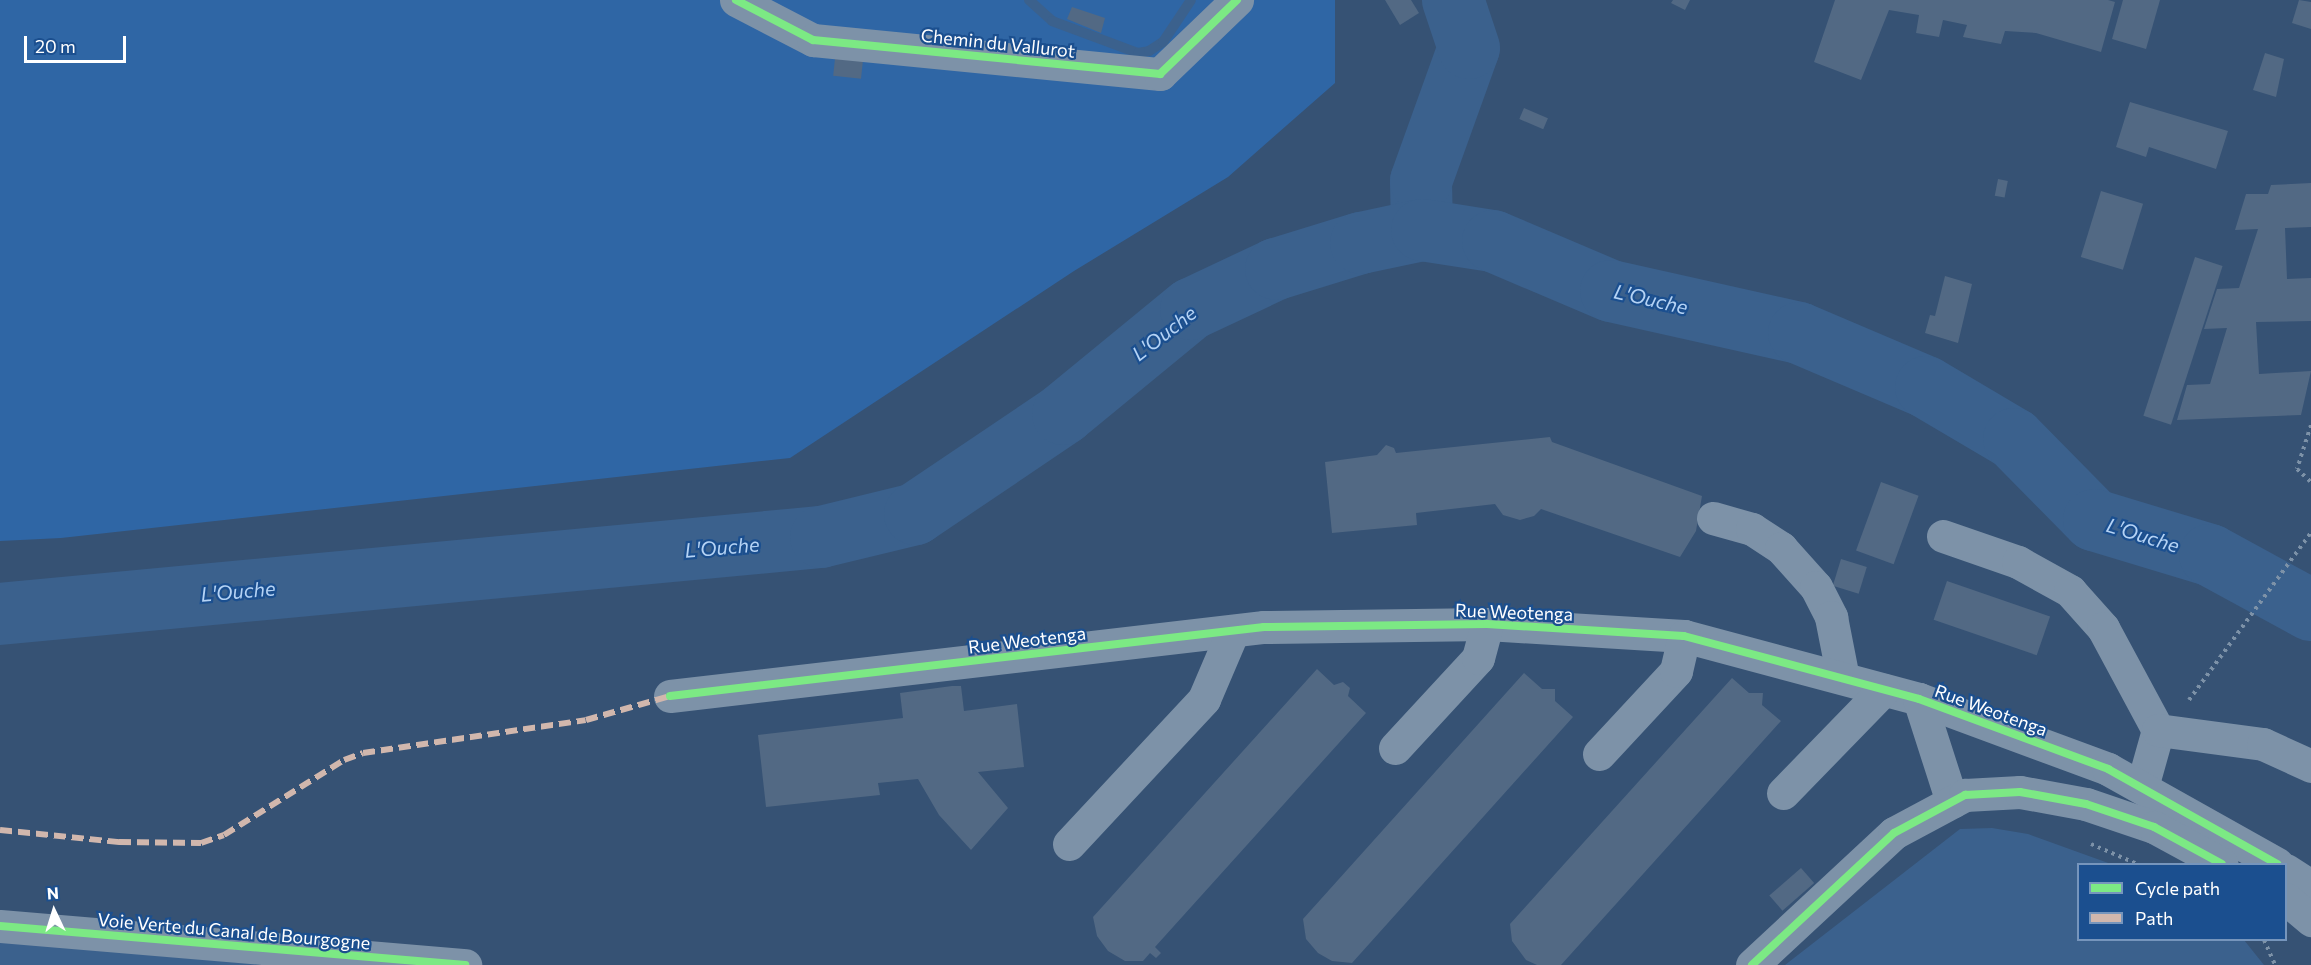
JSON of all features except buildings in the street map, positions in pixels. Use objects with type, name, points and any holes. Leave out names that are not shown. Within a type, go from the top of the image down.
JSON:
[{"type":"street","name":"Chemin du Vallurot","points":[[736,0],[813,40],[1160,74],[1237,0]]},
{"type":"street","points":[[1713,518],[1752,529],[1771,542],[1816,587],[1831,617],[1843,678]]},
{"type":"street","points":[[1943,536],[2018,562],[2070,591],[2103,628],[2158,730],[2142,787]]},
{"type":"street","points":[[1395,748],[1478,658],[1487,624]]},
{"type":"street","name":"Rue Weotenga","points":[[670,696],[1264,627],[1487,624],[1684,636],[1919,699],[2108,769],[2275,863]]},
{"type":"street","points":[[1069,844],[1204,699],[1233,631]]},
{"type":"street","points":[[1599,754],[1676,671],[1684,636]]},
{"type":"street","points":[[1782,793],[1883,690]]},
{"type":"street","points":[[1919,699],[1952,802]]},
{"type":"street","points":[[2158,730],[2264,744],[2311,766]]},
{"type":"street","points":[[1752,965],[1894,833],[1965,795],[2020,792],[2086,804],[2154,827],[2220,863]]},
{"type":"street","points":[[2287,871],[2311,886]]},
{"type":"street","points":[[2287,900],[2311,920]]},
{"type":"street","name":"Voie Verte du Canal de Bourgogne","points":[[0,926],[465,965]]},
{"type":"path","points":[[2311,425],[2297,469],[2311,483]]},
{"type":"path","points":[[2158,730],[2192,697],[2311,533]]},
{"type":"path","points":[[2265,941],[2275,965]]},
{"type":"shaded area","points":[[0,0],[1335,0],[1335,83],[1228,177],[1074,271],[790,458],[61,538],[0,541]]},
{"type":"shaded area","points":[[1992,828],[2028,834],[2108,863],[2077,863],[2077,941],[2245,941],[2264,965],[1785,965],[1960,829]]},
{"type":"shaded area","points":[[0,942],[267,965],[0,965]]},
{"type":"waterway","points":[[1029,0],[1052,21],[1138,53],[1149,51],[1163,42],[1191,0]]},
{"type":"waterway","points":[[1422,230],[1421,181],[1469,48],[1453,0]]},
{"type":"waterway","name":"L'Ouche","points":[[0,614],[821,537],[915,514],[1063,414],[1191,309],[1276,269],[1361,243],[1422,230],[1493,241],[1611,291],[1799,333],[1926,387],[2014,439],[2094,520],[2210,555],[2311,610]]},
{"type":"marked path","points":[[0,830],[119,842],[201,843],[224,835],[344,760],[363,753],[586,720],[670,696]]},
{"type":"cycle path","points":[[736,0],[813,40],[1160,74],[1237,0]]},
{"type":"cycle path","points":[[670,696],[1264,627],[1487,624],[1684,636],[1919,699],[2108,769],[2275,863]]},
{"type":"cycle path","points":[[1752,965],[1894,833],[1965,795],[2020,792],[2086,804],[2154,827],[2220,863]]},
{"type":"cycle path","points":[[0,926],[465,965]]}]
